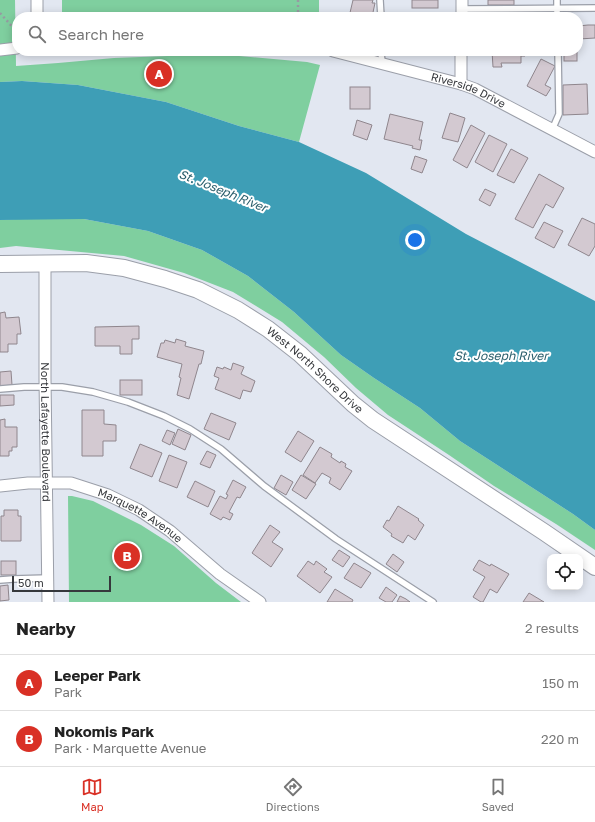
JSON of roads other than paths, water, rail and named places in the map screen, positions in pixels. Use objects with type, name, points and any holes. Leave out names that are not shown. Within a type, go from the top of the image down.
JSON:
[{"type":"street","points":[[37,0],[37,12]]},
{"type":"street","points":[[0,50],[12,49]]},
{"type":"street","name":"Riverside Drive","points":[[352,56],[461,84],[475,89],[595,152]]},
{"type":"street","points":[[461,56],[461,84]]},
{"type":"street","name":"North Lafayette Boulevard","points":[[45,263],[48,602]]},
{"type":"street","name":"West North Shore Drive","points":[[0,264],[86,263],[124,268],[198,290],[238,310],[268,329],[300,354],[353,404],[373,420],[549,535],[595,567]]},
{"type":"street","name":"Marquette Avenue","points":[[0,486],[47,482],[71,483],[108,495],[139,510],[170,531],[220,574],[260,602]]},
{"type":"lane","points":[[380,0],[381,12]]},
{"type":"lane","points":[[557,0],[557,9]]},
{"type":"lane","points":[[462,9],[595,8]]},
{"type":"lane","points":[[381,56],[382,64]]},
{"type":"lane","points":[[552,130],[559,114],[558,56]]},
{"type":"lane","points":[[0,389],[24,387],[62,387],[93,392],[128,402],[164,416],[190,429],[221,449],[264,486],[336,539],[433,602]]},
{"type":"lane","points":[[0,580],[48,578]]},
{"type":"water","name":"St. Joseph River","points":[[22,81],[78,85],[166,102],[239,126],[299,142],[366,173],[466,234],[595,301],[595,530],[573,514],[460,441],[420,408],[341,355],[294,312],[248,276],[202,250],[148,231],[84,219],[0,220],[0,82]]},
{"type":"place","name":"Leeper Park","points":[[159,74]]},
{"type":"place","name":"Nokomis Park","points":[[127,556]]}]
